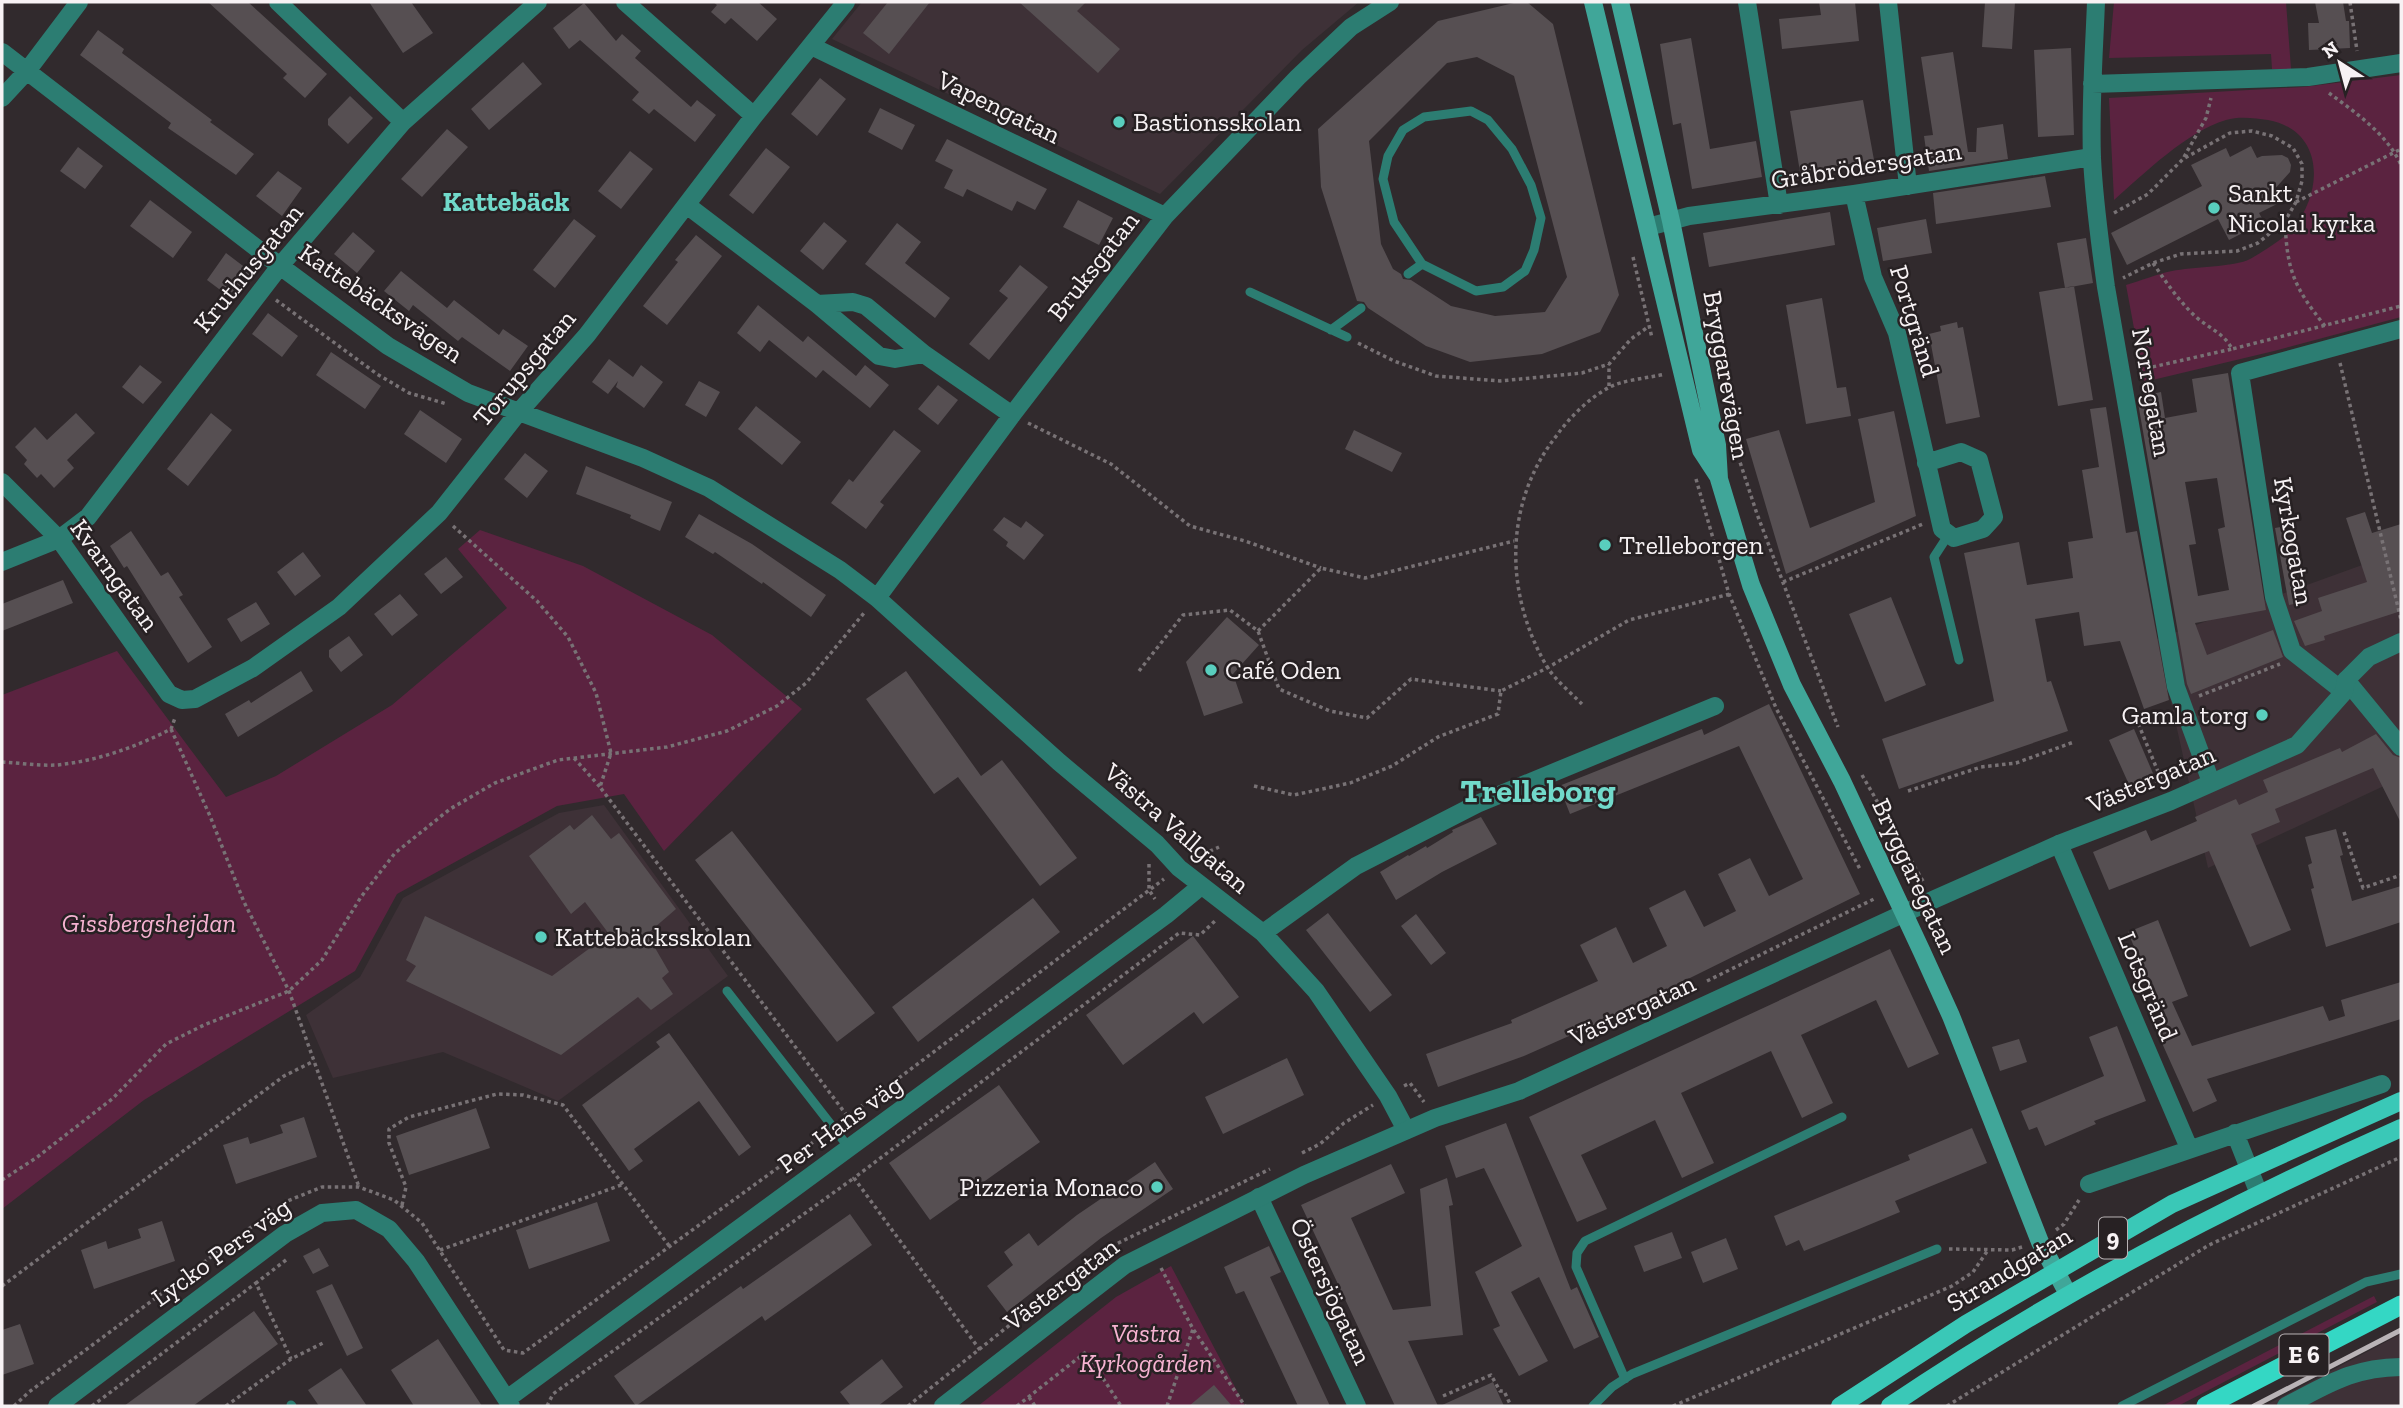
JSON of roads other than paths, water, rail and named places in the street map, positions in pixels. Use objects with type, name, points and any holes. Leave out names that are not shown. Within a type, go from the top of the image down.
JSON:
[{"type":"highway","name":"E 6","points":[[2206,1406],[2401,1305]]},
{"type":"main road","name":"Bryggarevägen","points":[[1593,2],[1701,450],[1719,479]]},
{"type":"main road","name":"Bryggarevägen","points":[[1620,2],[1671,221],[1717,445],[1719,479]]},
{"type":"main road","name":"Bryggaregatan","points":[[1719,479],[1751,585],[1792,685],[1842,781],[1905,914],[1951,1016],[2040,1242],[2068,1294]]},
{"type":"main road","name":"Strandgatan","points":[[1840,1406],[1966,1324],[2172,1204],[2401,1101]]},
{"type":"main road","name":"Strandgatan","points":[[1890,1406],[1951,1365],[2068,1294],[2259,1194],[2401,1128]]},
{"type":"street","points":[[2,99],[27,71],[79,2]]},
{"type":"street","points":[[278,2],[403,122]]},
{"type":"street","name":"Kruthusgatan","points":[[2,562],[60,539],[88,517],[280,266],[403,122],[538,2]]},
{"type":"street","points":[[625,2],[754,116]]},
{"type":"street","name":"Torupsgatan","points":[[182,700],[195,699],[253,668],[339,607],[439,513],[518,413],[587,335],[754,116],[846,2]]},
{"type":"street","name":"Bruksgatan","points":[[877,598],[1012,415],[1165,216],[1298,77],[1351,27],[1390,2]]},
{"type":"street","points":[[1746,2],[1779,205]]},
{"type":"street","points":[[1888,2],[1908,186]]},
{"type":"street","name":"Norregatan","points":[[2096,2],[2092,157],[2106,287],[2176,687],[2211,782]]},
{"type":"street","name":"Vapengatan","points":[[811,46],[1165,216]]},
{"type":"street","name":"Kattebäcksvägen","points":[[2,52],[388,346],[468,393],[643,458],[709,488],[840,570],[877,598]]},
{"type":"street","points":[[2092,84],[2308,77],[2401,63]]},
{"type":"street","name":"Gråbrödersgatan","points":[[1648,227],[1689,216],[1779,205],[2092,157]]},
{"type":"street","name":"Portgränd","points":[[1854,194],[1873,278],[1897,333],[1942,529],[1949,534]]},
{"type":"street","points":[[688,206],[817,304],[879,356],[895,359],[924,354]]},
{"type":"street","points":[[817,304],[853,302],[866,306],[924,354],[1012,415]]},
{"type":"street","name":"Kyrkogatan","points":[[2401,329],[2240,373],[2274,597],[2292,651],[2345,686],[2401,747]]},
{"type":"street","points":[[1926,463],[1961,452],[1979,460],[1994,517],[1983,530],[1954,538],[1949,534]]},
{"type":"street","name":"Kvarngatan","points":[[2,481],[60,539],[169,694],[182,700]]},
{"type":"street","name":"Västra Vallgatan","points":[[877,598],[1059,762],[1157,844],[1179,868],[1263,933],[1316,991],[1388,1096],[1406,1130]]},
{"type":"street","name":"Västergatan","points":[[943,1406],[1125,1265],[1259,1197],[1435,1118],[1519,1091],[1935,899],[2297,745],[2369,657],[2401,642]]},
{"type":"street","points":[[1263,933],[1356,866],[1477,804],[1715,706]]},
{"type":"street","name":"Lotsgränd","points":[[2059,845],[2189,1148]]},
{"type":"street","name":"Per Hans väg","points":[[509,1403],[1166,915],[1201,886]]},
{"type":"street","points":[[2089,1184],[2382,1084]]},
{"type":"street","points":[[2235,1133],[2259,1194]]},
{"type":"street","name":"Östersjögatan","points":[[1259,1197],[1357,1406]]},
{"type":"street","name":"Lycko Pers väg","points":[[57,1406],[285,1234],[322,1213],[356,1210],[389,1229],[416,1261],[509,1403]]},
{"type":"street","name":"E 6","points":[[2286,1406],[2345,1375],[2379,1368],[2401,1367]]},
{"type":"lane","points":[[1471,111],[1489,120],[1512,149],[1531,185],[1541,218],[1534,250],[1525,271],[1503,287],[1476,291],[1422,264],[1394,222],[1383,179],[1388,156],[1404,130],[1424,117],[1471,111]]},
{"type":"lane","points":[[1408,274],[1422,264]]},
{"type":"lane","points":[[1250,292],[1347,337]]},
{"type":"lane","points":[[1331,330],[1361,308]]},
{"type":"lane","points":[[1949,534],[1934,557],[1959,660]]},
{"type":"lane","points":[[727,990],[850,1149]]},
{"type":"lane","points":[[1625,1379],[1576,1267],[1577,1252],[1586,1241],[1842,1117]]},
{"type":"lane","name":"Strandgatan","points":[[1593,1406],[1612,1387],[1625,1379],[1937,1249]]},
{"type":"lane","points":[[2122,1406],[2366,1282],[2401,1274]]},
{"type":"railway","points":[[2254,1406],[2401,1330]]},
{"type":"place","name":"Bastionsskolan","points":[[1119,122]]},
{"type":"place","name":"Sankt Nicolai kyrka","points":[[2214,208]]},
{"type":"place","name":"Trelleborgen","points":[[1605,545]]},
{"type":"place","name":"Café Oden","points":[[1211,670]]},
{"type":"place","name":"Gamla torg","points":[[2262,715]]},
{"type":"place","name":"Kattebäcksskolan","points":[[541,937]]},
{"type":"place","name":"Pizzeria Monaco","points":[[1157,1187]]},
{"type":"district","name":"Kattebäck","points":[[506,201]]},
{"type":"district","name":"Trelleborg","points":[[1538,790]]},
{"type":"park label","name":"Gissbergshejdan","points":[[149,923]]},
{"type":"park label","name":"Västra Kyrkogården","points":[[1146,1348]]}]
